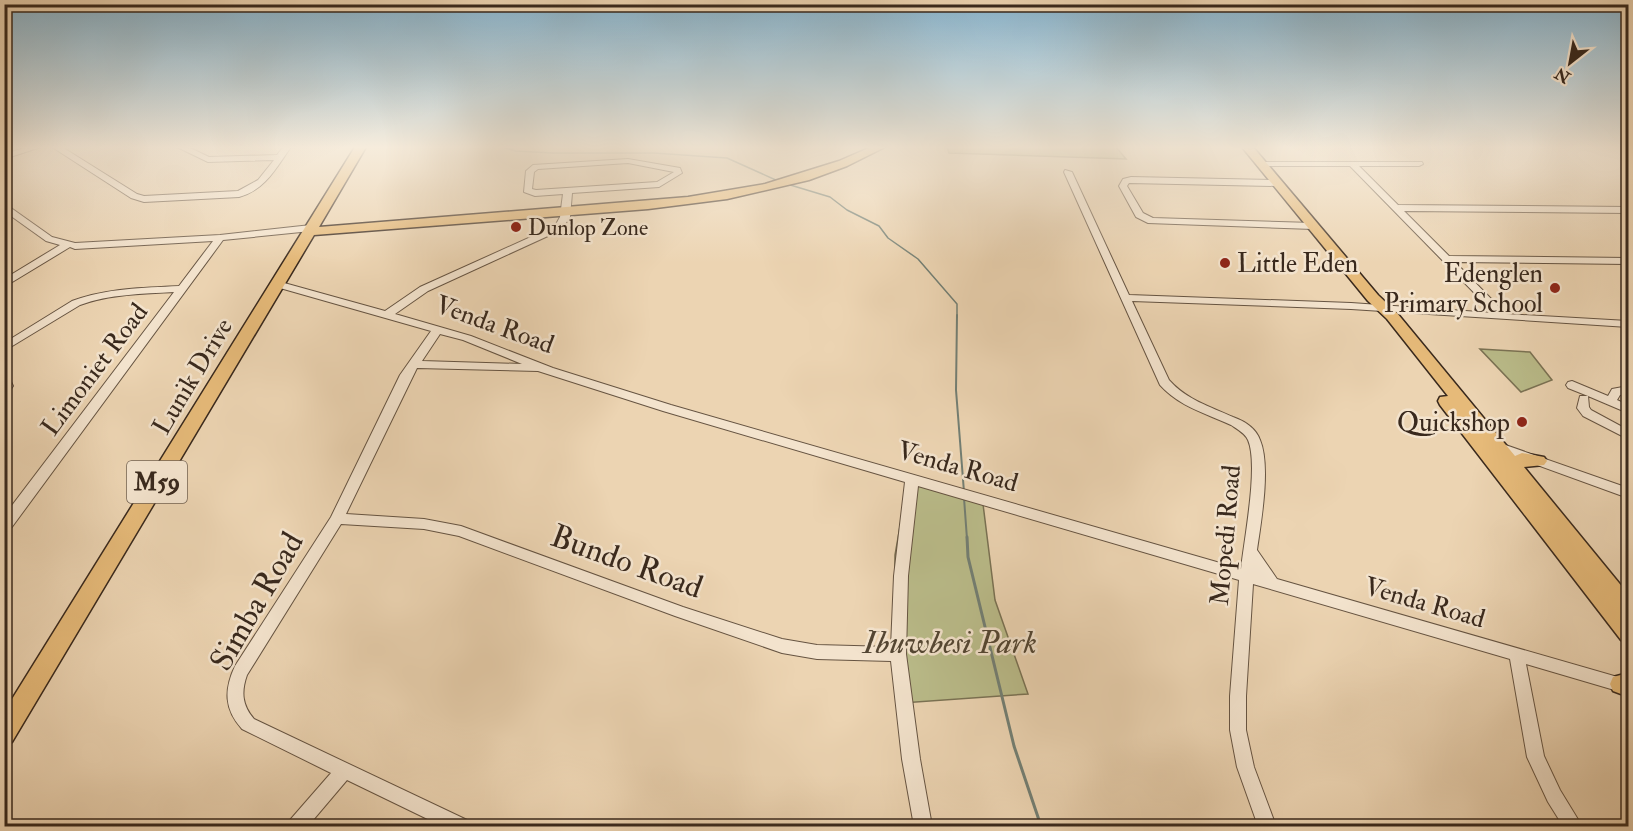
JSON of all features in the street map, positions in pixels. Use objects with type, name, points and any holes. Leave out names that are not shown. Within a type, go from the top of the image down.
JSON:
[{"type":"main road","name":"M59","points":[[312,226],[337,186]]},
{"type":"main road","points":[[312,226],[566,208],[673,203],[779,186]]},
{"type":"main road","points":[[1279,186],[1497,446],[1505,468],[1629,634]]},
{"type":"main road","points":[[386,220],[435,213],[447,208]]},
{"type":"main road","points":[[312,226],[566,208]]},
{"type":"main road","name":"Lunik Drive","points":[[4,734],[312,226]]},
{"type":"main road","points":[[1378,305],[1457,416],[1629,608]]},
{"type":"main road","points":[[1505,468],[1522,459],[1538,461]]},
{"type":"street","points":[[119,186],[141,199],[239,194],[259,186]]},
{"type":"street","points":[[528,186],[529,192],[636,186]]},
{"type":"street","name":"Mopedi Road","points":[[1074,186],[1164,382],[1173,394],[1196,408],[1237,423],[1255,440],[1256,488],[1247,576],[1238,731],[1259,807],[1267,826]]},
{"type":"street","points":[[1123,186],[1139,215],[1151,221],[1312,226]]},
{"type":"street","points":[[1373,186],[1504,317]]},
{"type":"street","points":[[387,315],[432,285],[550,233],[562,224],[568,191]]},
{"type":"street","points":[[4,206],[49,239],[68,245],[94,246],[220,238],[281,232],[312,226]]},
{"type":"street","points":[[1394,208],[1629,210]]},
{"type":"street","name":"Limoniet Road","points":[[4,527],[220,238]]},
{"type":"street","points":[[4,284],[68,245]]},
{"type":"street","points":[[1446,259],[1629,261]]},
{"type":"street","name":"Venda Road","points":[[277,284],[438,329],[504,351],[542,368],[667,408],[1518,656],[1626,684]]},
{"type":"street","points":[[4,348],[76,303],[87,299],[111,294],[182,289]]},
{"type":"street","points":[[1126,298],[1378,305],[1504,317],[1629,324]]},
{"type":"street","name":"Simba Road","points":[[438,329],[413,364],[378,430],[337,519],[241,671],[236,682],[234,699],[241,717],[248,724],[461,826]]},
{"type":"street","points":[[413,364],[542,368]]},
{"type":"street","points":[[4,379],[7,386],[4,390]]},
{"type":"street","points":[[1572,385],[1629,409]]},
{"type":"street","points":[[1611,400],[1616,392],[1629,390]]},
{"type":"street","points":[[1584,399],[1583,408],[1587,413],[1629,435]]},
{"type":"street","points":[[1457,416],[1484,439],[1497,446],[1629,494]]},
{"type":"street","points":[[912,480],[901,576],[898,654],[911,759],[923,826]]},
{"type":"street","name":"Bundo Road","points":[[337,519],[424,524],[460,531],[680,612],[794,649],[898,654]]},
{"type":"street","points":[[1250,551],[1272,583]]},
{"type":"street","points":[[1518,656],[1536,757],[1554,796],[1573,826]]},
{"type":"street","points":[[296,826],[345,770]]},
{"type":"green space","points":[[1480,349],[1530,352],[1552,380],[1521,392]]},
{"type":"green space","name":"Ibuwbesi Park","points":[[909,475],[982,496],[995,600],[1028,694],[902,703],[894,653],[895,555]]},
{"type":"waterway","points":[[793,186],[830,197],[847,210],[879,226],[888,238],[918,259],[957,304],[957,315]]},
{"type":"waterway","points":[[957,315],[956,390],[964,492]]},
{"type":"waterway","points":[[964,498],[967,539]]},
{"type":"waterway","points":[[967,537],[968,557],[1014,746],[1041,826]]},
{"type":"place","name":"Dunlop Zone","points":[[516,227]]},
{"type":"place","name":"Little Eden","points":[[1225,263]]},
{"type":"place","name":"Edenglen Primary School","points":[[1555,288]]},
{"type":"place","name":"Quickshop","points":[[1522,422]]}]
